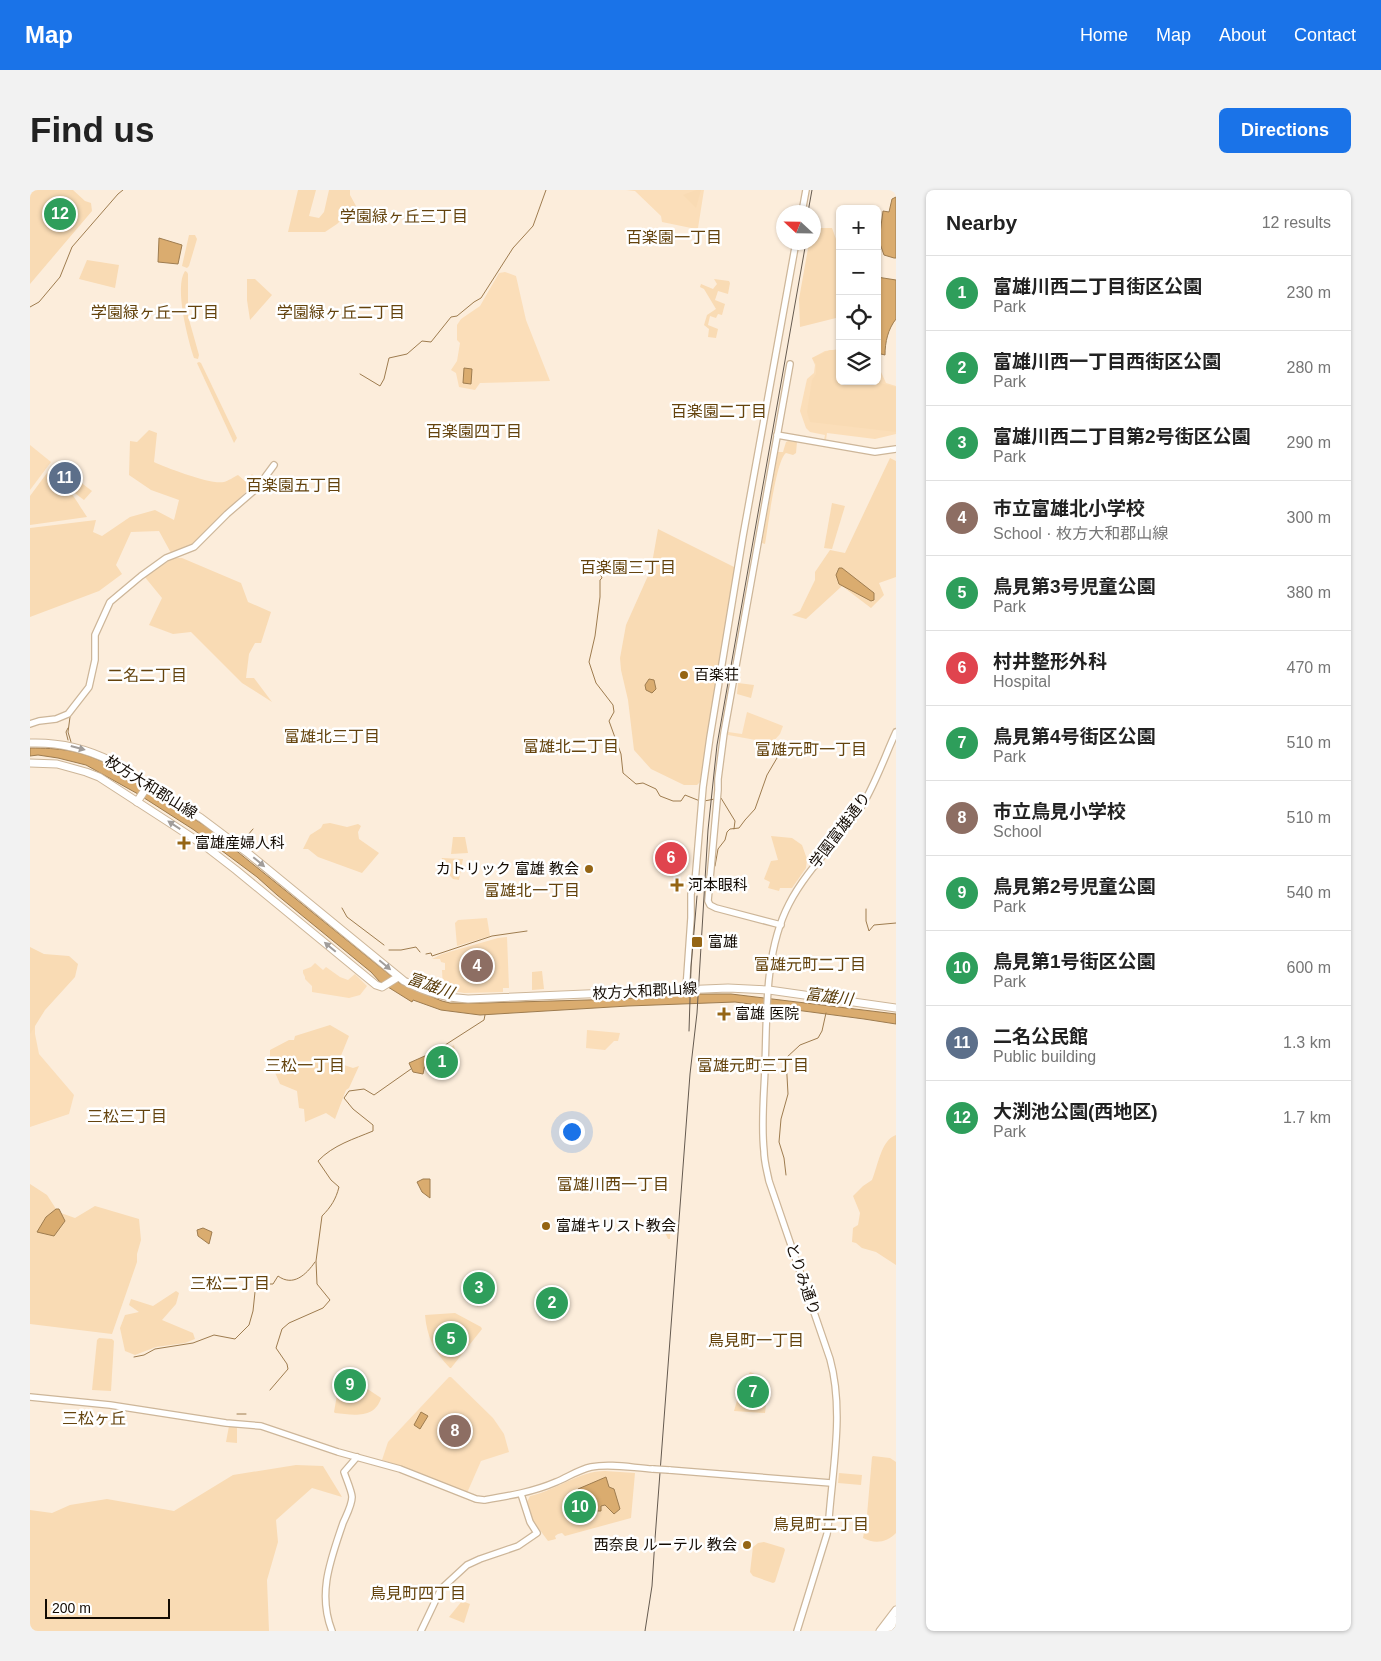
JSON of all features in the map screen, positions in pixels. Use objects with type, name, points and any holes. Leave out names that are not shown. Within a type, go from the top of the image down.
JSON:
[{"type":"main road","name":"枚方大和郡山線","points":[[30,743],[57,744],[91,752],[111,761],[201,818],[250,854],[396,978],[423,991],[447,998],[468,1000],[728,988],[769,990],[896,1008]]},
{"type":"main road","name":"枚方大和郡山線","points":[[30,763],[57,764],[86,772],[99,778],[205,846],[373,984],[382,987],[396,978]]},
{"type":"main road","points":[[137,802],[148,785]]},
{"type":"main road","points":[[880,1631],[896,1610]]},
{"type":"main road","points":[[887,1631],[896,1620]]},
{"type":"street","points":[[803,205],[806,190]]},
{"type":"street","points":[[686,989],[691,894],[695,882],[703,787],[710,737],[743,536],[795,250]]},
{"type":"street","points":[[781,925],[716,908],[710,905],[708,901],[718,779],[724,733],[790,364]]},
{"type":"street","points":[[777,436],[875,452],[896,449]]},
{"type":"street","points":[[30,724],[56,719],[68,714],[89,687],[96,635],[110,602],[166,558],[194,547],[227,514],[257,488],[274,465]]},
{"type":"street","name":"学園富雄通り","points":[[781,925],[788,906],[807,874],[851,821],[862,804],[896,732]]},
{"type":"street","name":"とりみ通り","points":[[781,925],[774,952],[767,1009],[763,1150],[769,1181],[835,1377],[838,1406],[829,1518],[797,1631]]},
{"type":"street","points":[[30,1397],[110,1405],[226,1423],[261,1426],[356,1457],[400,1468],[476,1499],[484,1500],[521,1494],[556,1482],[577,1471],[610,1466],[831,1483]]},
{"type":"street","points":[[332,1631],[329,1623],[326,1597],[327,1575],[331,1556],[352,1497],[344,1472],[356,1457]]},
{"type":"street","points":[[421,1631],[441,1588],[467,1566],[480,1559],[518,1546],[538,1532],[530,1522],[521,1494]]},
{"type":"shaded area","points":[[30,190],[73,190],[85,201],[91,203],[92,211],[30,284]]},
{"type":"shaded area","points":[[298,190],[316,190],[309,216],[319,218],[324,212],[329,190],[350,190],[350,195],[356,206],[337,224],[325,232],[288,232]]},
{"type":"shaded area","points":[[626,190],[704,190],[698,228],[662,222],[661,216],[635,191]]},
{"type":"shaded area","points":[[701,190],[696,208],[683,195]]},
{"type":"shaded area","points":[[896,197],[896,258],[884,255],[881,247],[883,211],[889,212],[892,199]]},
{"type":"shaded area","points":[[821,228],[832,228],[836,239],[836,318],[800,327],[799,299],[808,250],[821,250]]},
{"type":"shaded area","points":[[189,235],[195,235],[197,239],[187,268],[182,266]]},
{"type":"shaded area","points":[[159,238],[182,245],[178,264],[158,262]]},
{"type":"shaded area","points":[[87,260],[119,265],[115,288],[79,279]]},
{"type":"shaded area","points":[[185,271],[188,274],[188,316],[199,355],[198,359],[194,358],[181,301],[182,279]]},
{"type":"shaded area","points":[[505,272],[516,276],[526,320],[550,381],[480,383],[475,390],[459,387],[456,373],[451,370],[457,361],[460,343],[457,340],[457,325],[461,319],[480,306],[499,273]]},
{"type":"shaded area","points":[[881,278],[896,280],[896,319],[888,336],[885,355],[881,354]]},
{"type":"shaded area","points":[[247,279],[255,279],[272,295],[250,320],[247,300]]},
{"type":"shaded area","points":[[714,279],[729,281],[730,283],[728,294],[718,291],[715,300],[725,304],[722,315],[718,314],[716,318],[710,316],[708,325],[718,329],[716,338],[708,337],[709,329],[704,325],[707,315],[716,309],[704,289],[700,287],[701,284],[713,289],[717,284]]},
{"type":"shaded area","points":[[830,350],[836,350],[836,385],[881,385],[881,383],[896,387],[896,432],[810,422],[807,412],[812,380],[816,374],[816,364],[812,358]]},
{"type":"shaded area","points":[[836,350],[836,385],[881,385],[881,372],[886,383],[896,386],[896,434],[875,439],[827,433],[826,440],[824,440],[825,435],[810,432],[806,428],[800,411],[807,379],[814,373],[815,365],[812,358],[825,351]]},
{"type":"shaded area","points":[[199,362],[237,438],[234,443],[197,363]]},
{"type":"shaded area","points":[[464,368],[472,369],[471,384],[463,383]]},
{"type":"shaded area","points":[[149,430],[157,433],[154,462],[178,472],[209,481],[224,482],[238,475],[245,481],[252,474],[258,480],[189,547],[171,553],[159,531],[131,532],[116,565],[122,574],[99,591],[30,617],[30,528],[96,520],[93,532],[102,536],[130,517],[155,510],[174,520],[179,500],[151,490],[129,475],[130,441],[137,442]]},
{"type":"shaded area","points":[[788,441],[797,442],[796,453],[793,455],[786,453],[782,458],[773,495],[765,544],[762,543],[778,452],[783,452]]},
{"type":"shaded area","points":[[30,445],[51,462],[30,490]]},
{"type":"shaded area","points":[[890,458],[896,461],[896,577],[879,583],[884,595],[871,608],[842,586],[806,619],[792,615],[800,611],[815,580],[815,572],[830,550],[845,553]]},
{"type":"shaded area","points":[[47,473],[65,485],[87,517],[30,525],[30,496]]},
{"type":"shaded area","points":[[75,478],[92,491],[84,500],[68,488]]},
{"type":"shaded area","points":[[832,503],[845,506],[832,549],[824,548]]},
{"type":"shaded area","points":[[658,529],[736,568],[702,780],[697,785],[684,785],[651,769],[634,750],[628,700],[621,670],[620,658],[626,625],[651,569]]},
{"type":"shaded area","points":[[174,558],[182,558],[241,583],[248,602],[271,612],[261,643],[255,643],[249,654],[246,678],[254,678],[272,702],[242,683],[191,632],[173,634],[149,625],[162,598],[144,576]]},
{"type":"shaded area","points":[[839,568],[842,568],[874,593],[874,600],[871,601],[839,584],[836,575]]},
{"type":"shaded area","points":[[649,679],[654,680],[656,689],[652,693],[646,690],[645,685]]},
{"type":"shaded area","points":[[738,683],[754,685],[751,698],[737,694]]},
{"type":"shaded area","points":[[747,712],[783,726],[780,734],[772,743],[728,735],[728,732],[742,734]]},
{"type":"shaded area","points":[[30,748],[69,751],[86,755],[105,763],[207,827],[401,984],[442,1001],[450,1003],[482,1003],[622,999],[682,994],[731,994],[896,1014],[896,1024],[735,1002],[480,1015],[441,1010],[413,1000],[412,1002],[380,982],[371,972],[257,877],[194,830],[138,794],[86,765],[58,758],[38,755],[30,756]]},
{"type":"shaded area","points":[[330,823],[347,827],[358,824],[361,826],[358,832],[359,839],[379,853],[362,873],[318,857],[308,849],[303,849],[310,835],[321,828],[323,824]]},
{"type":"shaded area","points":[[771,836],[792,838],[802,845],[807,859],[806,868],[792,888],[780,888],[779,891],[768,888],[770,882],[764,879],[771,861],[778,860]]},
{"type":"shaded area","points":[[453,837],[465,837],[468,853],[451,854]]},
{"type":"shaded area","points":[[442,858],[463,859],[459,880],[453,879],[440,865]]},
{"type":"shaded area","points":[[487,918],[490,936],[457,946],[455,923],[458,920]]},
{"type":"shaded area","points":[[507,937],[509,988],[503,988],[503,992],[464,993],[443,989],[442,970],[445,970],[445,963],[441,962],[440,959],[432,959],[442,954]]},
{"type":"shaded area","points":[[30,947],[44,954],[69,956],[78,964],[75,977],[45,1010],[30,1034]]},
{"type":"shaded area","points":[[315,963],[323,970],[326,967],[348,980],[355,974],[367,986],[360,995],[349,998],[312,992],[312,986],[305,979],[303,970]]},
{"type":"shaded area","points":[[542,971],[544,989],[532,990],[532,972]]},
{"type":"shaded area","points":[[30,1010],[35,1012],[35,1034],[39,1054],[74,1095],[69,1114],[30,1127]]},
{"type":"shaded area","points":[[330,1025],[349,1036],[338,1063],[353,1068],[359,1066],[349,1088],[346,1090],[335,1119],[326,1113],[305,1122],[304,1109],[299,1108],[297,1091],[280,1084],[270,1061],[270,1050],[289,1040],[294,1040],[295,1036]]},
{"type":"shaded area","points":[[587,1030],[620,1033],[618,1041],[614,1041],[605,1050],[586,1048]]},
{"type":"shaded area","points":[[454,1045],[455,1050],[447,1065],[448,1075],[434,1069],[438,1055]]},
{"type":"shaded area","points":[[427,1055],[423,1074],[413,1072],[409,1063]]},
{"type":"shaded area","points":[[896,1135],[896,1265],[876,1252],[862,1248],[852,1242],[853,1228],[858,1225],[860,1213],[853,1196],[872,1180],[883,1148]]},
{"type":"shaded area","points":[[423,1179],[430,1179],[430,1198],[422,1192],[417,1182]]},
{"type":"shaded area","points":[[30,1184],[47,1195],[58,1212],[75,1218],[95,1206],[139,1219],[141,1240],[137,1262],[112,1334],[30,1324]]},
{"type":"shaded area","points":[[56,1209],[59,1209],[65,1221],[54,1236],[37,1232],[46,1217]]},
{"type":"shaded area","points":[[671,1222],[670,1239],[668,1239],[662,1223]]},
{"type":"shaded area","points":[[203,1228],[212,1232],[209,1244],[198,1236],[197,1230]]},
{"type":"shaded area","points":[[477,1279],[485,1282],[478,1307],[474,1301]]},
{"type":"shaded area","points":[[176,1291],[179,1293],[176,1304],[162,1320],[193,1333],[195,1339],[185,1343],[156,1347],[135,1355],[125,1351],[120,1328],[125,1315],[139,1312],[129,1305],[131,1299],[153,1306]]},
{"type":"shaded area","points":[[555,1294],[559,1310],[549,1313],[545,1296]]},
{"type":"shaded area","points":[[455,1313],[482,1329],[450,1368],[432,1344],[425,1315]]},
{"type":"shaded area","points":[[99,1338],[112,1339],[114,1341],[111,1391],[92,1390],[97,1340]]},
{"type":"shaded area","points":[[341,1372],[381,1398],[378,1405],[369,1413],[356,1415],[334,1412]]},
{"type":"shaded area","points":[[750,1372],[764,1383],[766,1395],[765,1413],[734,1411],[740,1390]]},
{"type":"shaded area","points":[[449,1377],[493,1418],[504,1434],[509,1452],[481,1461],[467,1493],[415,1471],[382,1460],[388,1442]]},
{"type":"shaded area","points":[[421,1412],[428,1416],[420,1429],[414,1425]]},
{"type":"shaded area","points":[[229,1426],[237,1426],[237,1443],[226,1442]]},
{"type":"shaded area","points":[[873,1456],[890,1458],[896,1462],[896,1533],[889,1539],[880,1542],[863,1538]]},
{"type":"shaded area","points":[[296,1465],[323,1466],[342,1497],[312,1488],[276,1520],[278,1542],[267,1580],[269,1631],[30,1631],[30,1510],[52,1513],[70,1505],[107,1499],[174,1511],[233,1475]]},
{"type":"shaded area","points":[[605,1471],[635,1473],[631,1518],[565,1536],[562,1533],[558,1534],[555,1536],[556,1539],[548,1541],[531,1518],[527,1502],[530,1496],[586,1474]]},
{"type":"shaded area","points":[[839,1473],[862,1475],[861,1485],[838,1483]]},
{"type":"shaded area","points":[[606,1477],[609,1487],[614,1489],[620,1509],[614,1514],[605,1505],[601,1506],[601,1511],[595,1511],[593,1505],[587,1503],[583,1505],[575,1501],[579,1494],[578,1489]]},
{"type":"shaded area","points":[[764,1542],[784,1548],[785,1550],[775,1582],[773,1583],[753,1576],[750,1572],[753,1547],[758,1543]]},
{"type":"shaded area","points":[[462,1601],[470,1604],[464,1623],[449,1617]]},
{"type":"waterway","points":[[30,307],[39,302],[60,277],[72,247],[123,190]]},
{"type":"waterway","points":[[360,374],[380,386],[384,379],[389,358],[407,354],[422,341],[431,342],[451,317],[457,316],[481,298],[513,248],[533,226],[546,190]]},
{"type":"waterway","points":[[596,562],[602,578],[600,580],[600,597],[595,636],[589,662],[596,683],[613,705],[614,712],[609,721],[621,754],[623,773],[636,784],[643,783],[656,789],[660,796],[673,801],[681,801],[685,795],[700,801]]},
{"type":"waterway","points":[[70,717],[68,732],[71,742]]},
{"type":"waterway","points":[[68,728],[66,732],[68,740]]},
{"type":"waterway","points":[[715,866],[718,849],[725,840],[727,832],[730,829],[739,828],[755,809],[767,775],[777,758],[777,745]]},
{"type":"waterway","points":[[719,798],[721,798],[735,821],[734,829]]},
{"type":"waterway","points":[[704,801],[715,799]]},
{"type":"waterway","points":[[242,842],[253,829]]},
{"type":"waterway","points":[[342,908],[347,917],[384,945]]},
{"type":"waterway","points":[[866,909],[866,921],[869,931],[874,925],[896,923]]},
{"type":"waterway","points":[[426,954],[431,953],[432,956],[492,936],[527,931]]},
{"type":"waterway","points":[[389,950],[416,947],[420,952]]},
{"type":"waterway","name":"富雄川","points":[[786,1175],[784,1158],[779,1142],[781,1119],[788,1094],[786,1058],[800,1045],[818,1038],[822,1031],[826,1013]]},
{"type":"waterway","points":[[428,1056],[484,1020],[485,1015]]},
{"type":"waterway","points":[[270,1390],[288,1369],[287,1364],[276,1348],[282,1329],[289,1323],[323,1308],[330,1300],[317,1284],[316,1261],[322,1216],[333,1203],[339,1187],[331,1180],[318,1161],[337,1147],[373,1131],[373,1125],[353,1109],[344,1098],[349,1091],[364,1089],[374,1095],[411,1069]]},
{"type":"waterway","points":[[134,1357],[144,1355],[155,1349],[193,1343],[214,1335],[235,1339],[249,1325],[255,1292],[268,1284],[273,1284],[278,1276],[289,1280],[299,1278],[315,1262]]},
{"type":"waterway","points":[[237,1414],[246,1414]]},
{"type":"railway","points":[[809,205],[812,190]]},
{"type":"railway","points":[[645,1631],[652,1586],[690,1074],[697,1013],[708,830],[717,745],[805,250]]},
{"type":"railway","points":[[689,1031],[691,967],[697,896]]},
{"type":"place","name":"大渕池公園(西地区)","points":[[60,214]]},
{"type":"place","name":"二名公民館","points":[[65,478]]},
{"type":"place","name":"百楽荘","points":[[684,675]]},
{"type":"place","name":"富雄産婦人科","points":[[184,843]]},
{"type":"place","name":"村井整形外科","points":[[671,858]]},
{"type":"place","name":"カトリック 富雄 教会","points":[[589,869]]},
{"type":"place","name":"河本眼科","points":[[677,885]]},
{"type":"place","name":"富雄","points":[[697,942]]},
{"type":"place","name":"市立富雄北小学校","points":[[477,966]]},
{"type":"place","name":"富雄 医院","points":[[724,1014]]},
{"type":"place","name":"富雄川西二丁目街区公園","points":[[442,1062]]},
{"type":"place","name":"富雄キリスト教会","points":[[546,1226]]},
{"type":"place","name":"富雄川西二丁目第2号街区公園","points":[[479,1288]]},
{"type":"place","name":"富雄川西一丁目西街区公園","points":[[552,1303]]},
{"type":"place","name":"鳥見第3号児童公園","points":[[451,1339]]},
{"type":"place","name":"鳥見第2号児童公園","points":[[350,1385]]},
{"type":"place","name":"鳥見第4号街区公園","points":[[753,1392]]},
{"type":"place","name":"市立鳥見小学校","points":[[455,1431]]},
{"type":"place","name":"鳥見第1号街区公園","points":[[580,1507]]},
{"type":"place","name":"西奈良 ルーテル 教会","points":[[747,1545]]},
{"type":"district","name":"学園緑ヶ丘三丁目","points":[[404,216]]},
{"type":"district","name":"百楽園一丁目","points":[[674,237]]},
{"type":"district","name":"学園緑ヶ丘一丁目","points":[[155,312]]},
{"type":"district","name":"学園緑ヶ丘二丁目","points":[[341,312]]},
{"type":"district","name":"百楽園二丁目","points":[[719,411]]},
{"type":"district","name":"百楽園四丁目","points":[[474,431]]},
{"type":"district","name":"百楽園五丁目","points":[[294,485]]},
{"type":"district","name":"百楽園三丁目","points":[[628,567]]},
{"type":"district","name":"二名二丁目","points":[[147,675]]},
{"type":"district","name":"富雄北三丁目","points":[[332,736]]},
{"type":"district","name":"富雄北二丁目","points":[[571,746]]},
{"type":"district","name":"富雄元町一丁目","points":[[811,749]]},
{"type":"district","name":"富雄北一丁目","points":[[532,890]]},
{"type":"district","name":"富雄元町二丁目","points":[[810,964]]},
{"type":"district","name":"三松一丁目","points":[[305,1065]]},
{"type":"district","name":"富雄元町三丁目","points":[[753,1065]]},
{"type":"district","name":"三松三丁目","points":[[127,1116]]},
{"type":"district","name":"富雄川西一丁目","points":[[613,1184]]},
{"type":"district","name":"三松二丁目","points":[[230,1283]]},
{"type":"district","name":"鳥見町一丁目","points":[[756,1340]]},
{"type":"district","name":"三松ヶ丘","points":[[94,1418]]},
{"type":"district","name":"鳥見町二丁目","points":[[821,1524]]},
{"type":"district","name":"鳥見町四丁目","points":[[418,1593]]}]
